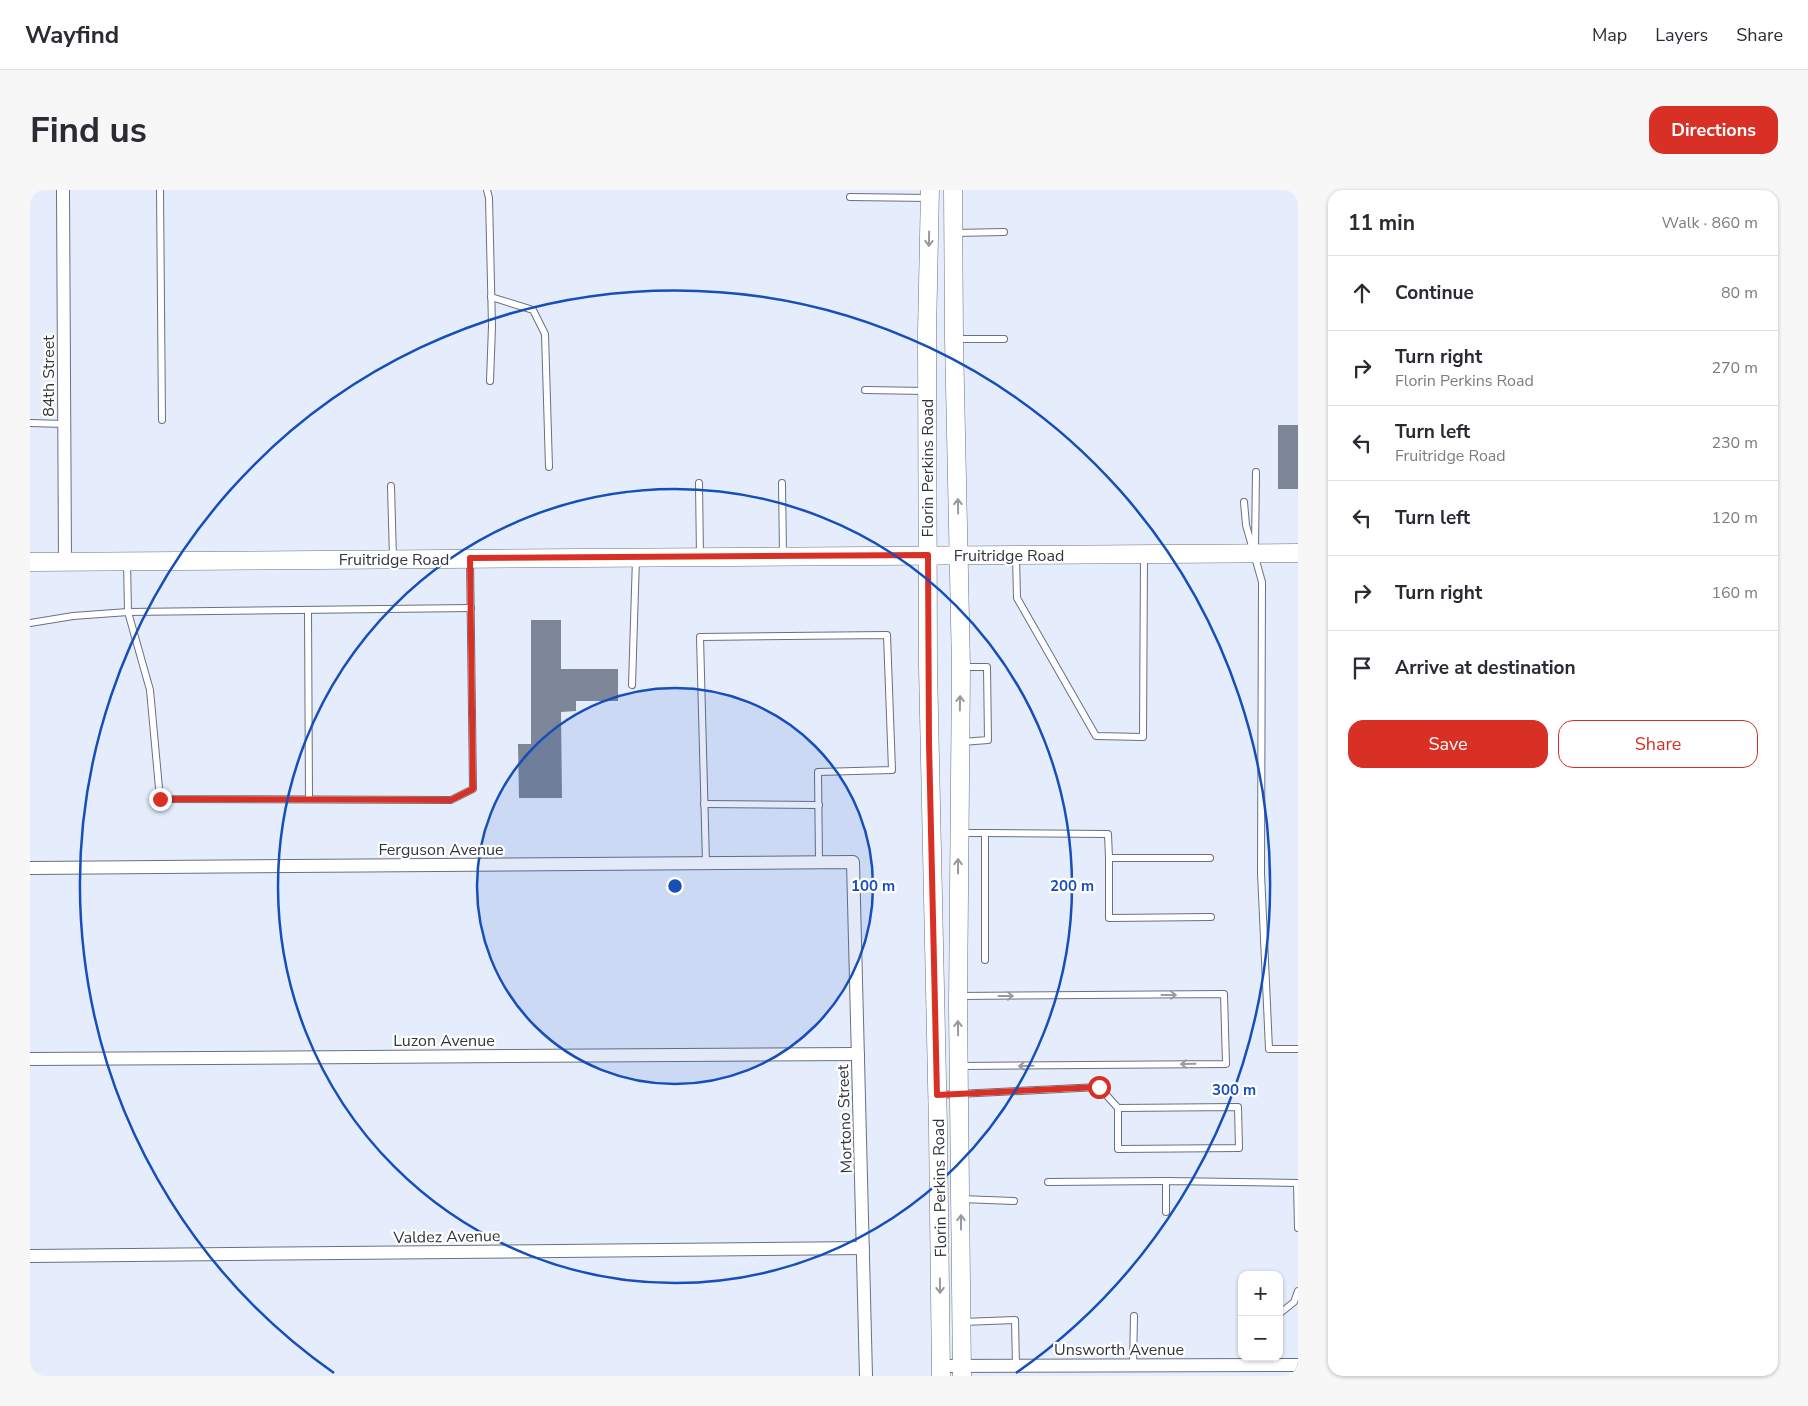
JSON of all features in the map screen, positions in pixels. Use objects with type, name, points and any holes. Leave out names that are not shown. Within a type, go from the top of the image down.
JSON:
[{"type":"main road","name":"Florin Perkins Road","points":[[953,190],[960,667],[958,1066],[962,1371]]},
{"type":"main road","name":"Florin Perkins Road","points":[[930,194],[927,391],[929,743],[941,1371]]},
{"type":"main road","points":[[928,297],[936,298],[942,305],[954,338]]},
{"type":"main road","name":"Fruitridge Road","points":[[30,562],[1298,553]]},
{"type":"street","name":"84th Street","points":[[63,190],[65,562]]},
{"type":"street","name":"Ferguson Avenue","points":[[30,868],[853,862]]},
{"type":"street","name":"Mortono Street","points":[[853,862],[866,1376]]},
{"type":"street","name":"Luzon Avenue","points":[[30,1059],[858,1054]]},
{"type":"street","name":"Valdez Avenue","points":[[30,1256],[863,1248]]},
{"type":"street","name":"Unsworth Avenue","points":[[941,1371],[1016,1366],[1133,1366],[1279,1361],[1298,1365]]},
{"type":"lane","points":[[160,190],[162,420]]},
{"type":"lane","points":[[487,190],[489,198],[491,296],[490,381]]},
{"type":"lane","points":[[850,197],[930,194]]},
{"type":"lane","points":[[953,233],[1004,232]]},
{"type":"lane","points":[[491,296],[533,310],[545,334],[548,467]]},
{"type":"lane","points":[[954,338],[1004,339]]},
{"type":"lane","points":[[866,390],[927,391]]},
{"type":"lane","points":[[30,423],[65,424]]},
{"type":"lane","points":[[1255,553],[1256,472]]},
{"type":"lane","points":[[699,483],[700,556]]},
{"type":"lane","points":[[782,483],[783,556]]},
{"type":"lane","points":[[391,486],[393,559]]},
{"type":"lane","points":[[1244,502],[1246,525],[1262,582],[1261,873],[1269,1049],[1298,1049]]},
{"type":"lane","points":[[1016,554],[1018,598],[1096,736],[1143,736],[1144,554]]},
{"type":"lane","points":[[632,684],[636,557]]},
{"type":"lane","points":[[127,561],[128,612],[150,690],[160,799],[451,800],[473,789],[470,558]]},
{"type":"lane","points":[[30,623],[72,616],[128,612],[471,608]]},
{"type":"lane","points":[[308,610],[309,799]]},
{"type":"lane","points":[[706,863],[700,637],[888,635],[892,770],[818,772],[819,862]]},
{"type":"lane","points":[[960,667],[987,667],[988,740],[960,742]]},
{"type":"lane","points":[[704,804],[819,805]]},
{"type":"lane","points":[[959,833],[1108,834],[1109,918],[1211,916]]},
{"type":"lane","points":[[985,834],[985,960]]},
{"type":"lane","points":[[1109,858],[1210,858]]},
{"type":"lane","points":[[958,996],[1224,994],[1226,1064],[958,1066]]},
{"type":"lane","points":[[937,1095],[1099,1087],[1118,1108],[1118,1149],[1239,1148],[1238,1107],[1118,1108]]},
{"type":"lane","points":[[1166,1181],[1166,1212]]},
{"type":"lane","points":[[1048,1182],[1297,1183],[1298,1228]]},
{"type":"lane","points":[[961,1199],[1014,1201]]},
{"type":"lane","points":[[1283,1311],[1294,1302],[1298,1291]]},
{"type":"lane","points":[[1133,1366],[1134,1316]]},
{"type":"lane","points":[[961,1322],[1015,1320],[1016,1366]]},
{"type":"shaded area","points":[[30,190],[1298,190],[1298,1376],[30,1376]]},
{"type":"building","points":[[1278,425],[1298,425],[1298,489],[1278,489]]},
{"type":"building","points":[[531,620],[561,620],[561,669],[618,669],[618,701],[576,701],[576,711],[561,712],[562,798],[519,798],[518,744],[531,744]]},
{"type":"route","points":[[160,799],[451,800],[473,789],[470,558],[928,555],[929,743],[937,1095],[1099,1087]]}]
